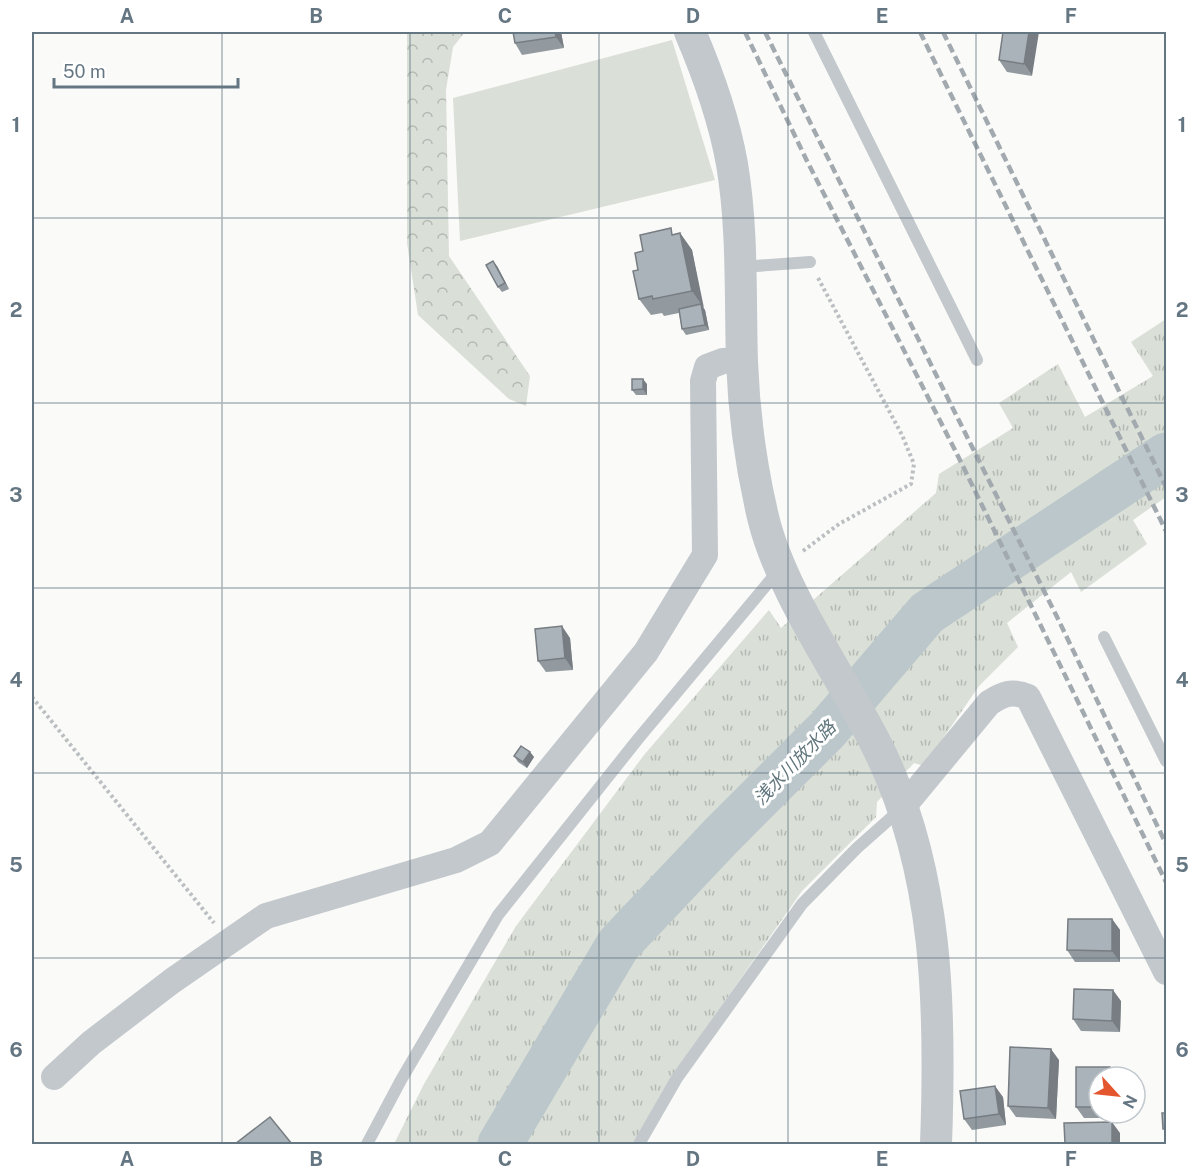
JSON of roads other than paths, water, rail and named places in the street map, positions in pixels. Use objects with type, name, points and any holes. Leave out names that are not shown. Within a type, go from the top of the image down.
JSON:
[{"type":"street","points":[[690,32],[722,117],[732,165],[741,267],[742,360],[746,421],[764,520],[781,568],[877,747],[900,800],[915,843],[928,903],[935,963],[936,1144]]},
{"type":"street","points":[[54,1077],[91,1043],[228,940],[266,916],[456,860],[490,843],[646,652],[705,555],[703,381],[707,367],[723,361],[742,360]]},
{"type":"street","points":[[900,800],[989,703],[1004,693],[1017,692],[1028,697],[1167,972]]},
{"type":"lane","points":[[814,32],[977,360]]},
{"type":"lane","points":[[741,267],[810,262]]},
{"type":"lane","points":[[367,1144],[401,1080],[498,915],[638,739],[781,568]]},
{"type":"lane","points":[[1104,637],[1167,761]]},
{"type":"lane","points":[[639,1144],[677,1078],[802,904],[900,800]]},
{"type":"waterway","name":"浅水川放水路","points":[[500,1144],[618,945],[721,836],[827,730],[927,613],[1166,455]]},
{"type":"railway","points":[[745,32],[807,161],[956,452],[1166,882]]},
{"type":"railway","points":[[765,32],[1059,621],[1166,844]]},
{"type":"railway","points":[[920,32],[1166,531]]},
{"type":"railway","points":[[943,32],[1166,487]]}]
